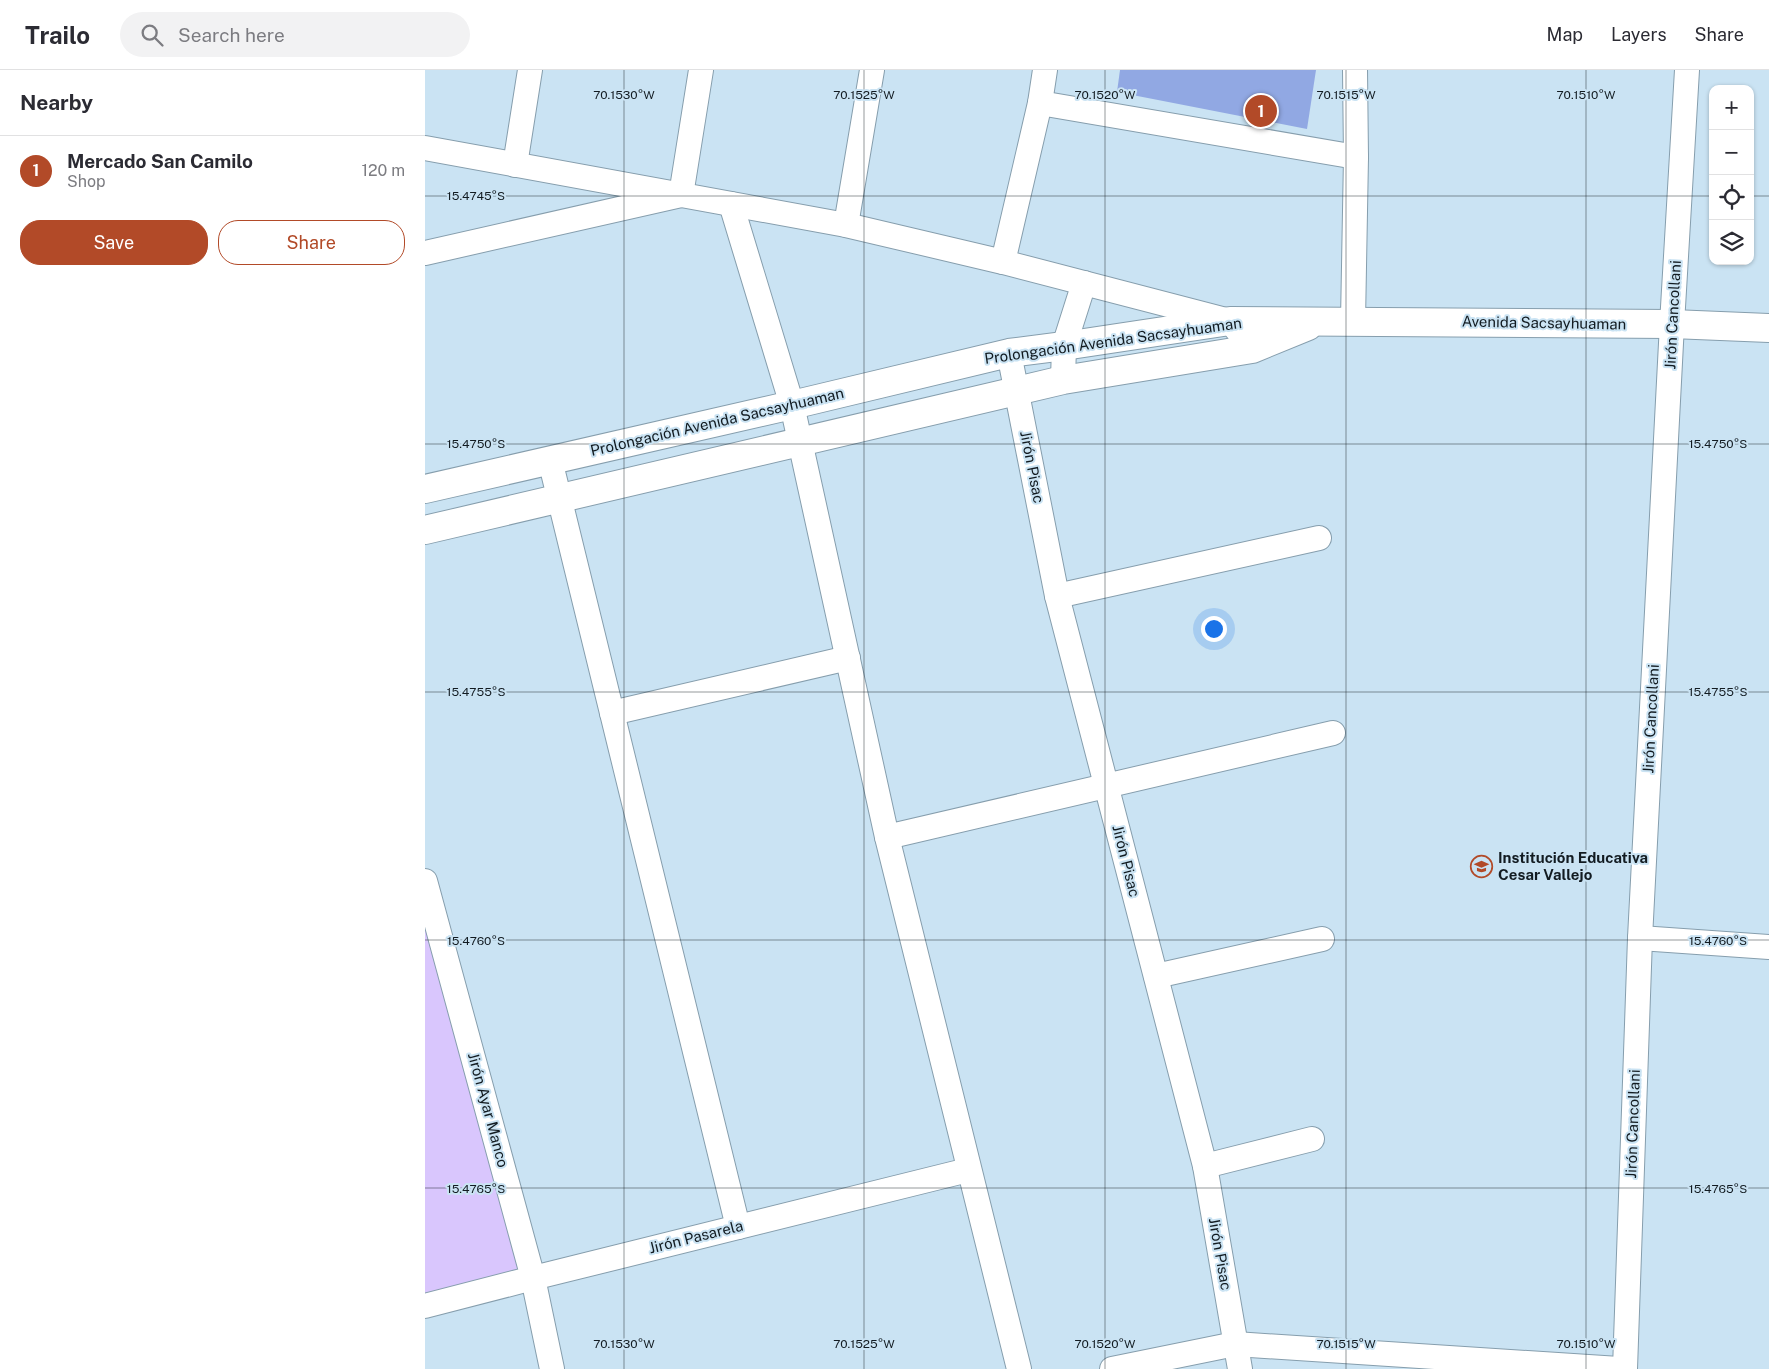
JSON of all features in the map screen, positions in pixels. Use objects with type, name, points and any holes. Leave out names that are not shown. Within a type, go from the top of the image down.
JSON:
[{"type":"street","points":[[515,165],[530,70]]},
{"type":"street","points":[[681,195],[701,70]]},
{"type":"street","points":[[846,225],[872,70]]},
{"type":"street","points":[[1003,262],[1040,103],[1045,70]]},
{"type":"street","points":[[1353,321],[1356,157],[1355,70]]},
{"type":"street","name":"Jirón Cancollani","points":[[1625,1369],[1640,938],[1687,70]]},
{"type":"street","points":[[1040,103],[1356,157]]},
{"type":"street","points":[[425,148],[846,225],[1003,262],[1230,321],[1252,349]]},
{"type":"street","points":[[425,253],[681,195]]},
{"type":"street","points":[[731,204],[792,405],[887,838],[1019,1369]]},
{"type":"street","points":[[1063,380],[1064,346],[1084,283]]},
{"type":"street","name":"Prolongación Avenida Sacsayhuaman","points":[[425,489],[1009,353],[1230,321],[1318,322]]},
{"type":"street","name":"Avenida Sacsayhuaman","points":[[1318,322],[1672,324],[1769,328]]},
{"type":"street","name":"Prolongación Avenida Sacsayhuaman","points":[[425,530],[1063,380],[1252,349],[1318,322]]},
{"type":"street","name":"Jirón Pisac","points":[[1009,353],[1057,596],[1205,1166],[1235,1344],[1241,1369]]},
{"type":"street","points":[[550,460],[738,1227]]},
{"type":"street","points":[[1057,596],[1319,538]]},
{"type":"street","points":[[612,713],[847,658]]},
{"type":"street","points":[[887,838],[1333,733]]},
{"type":"street","name":"Jirón Ayar Manco","points":[[425,881],[533,1278],[552,1369]]},
{"type":"street","points":[[1640,938],[1769,947]]},
{"type":"street","points":[[1155,976],[1321,939]]},
{"type":"street","points":[[1205,1166],[1312,1139]]},
{"type":"street","name":"Jirón Pasarela","points":[[425,1306],[968,1170]]},
{"type":"street","points":[[1112,1369],[1235,1344],[1619,1369]]},
{"type":"shaded area","points":[[425,881],[533,1278],[425,1306]]},
{"type":"building","points":[[1120,70],[1316,70],[1307,129],[1117,92]]},
{"type":"place","name":"Mercado San Camilo","points":[[1261,111]]},
{"type":"place","name":"Institución Educativa Cesar Vallejo","points":[[1482,867]]}]
